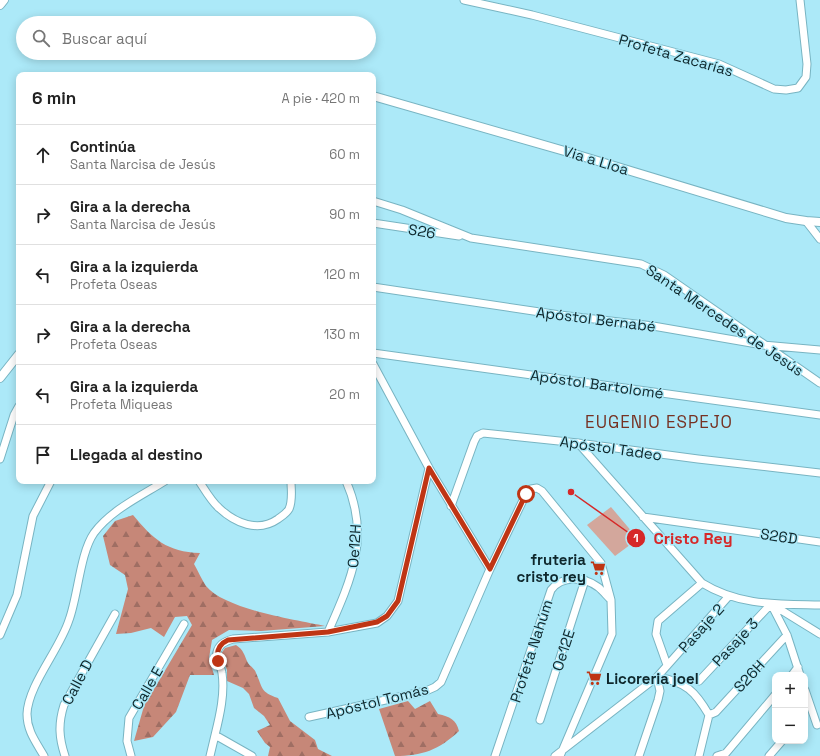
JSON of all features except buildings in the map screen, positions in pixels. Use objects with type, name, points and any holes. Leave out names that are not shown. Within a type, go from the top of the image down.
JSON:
[{"type":"street","points":[[0,5],[4,0]]},
{"type":"street","name":"Profeta Zacarías","points":[[464,0],[532,14],[719,64],[774,89],[786,90],[798,88],[806,77],[807,64],[800,0]]},
{"type":"street","name":"Via a Lloa","points":[[376,97],[568,152],[786,218],[806,222],[820,222]]},
{"type":"street","name":"Santa Mercedes de Jesús","points":[[376,202],[402,210],[471,238],[641,264],[664,275],[762,345],[820,383]]},
{"type":"street","points":[[806,222],[820,239]]},
{"type":"street","name":"S26","points":[[376,223],[471,238]]},
{"type":"street","name":"Apóstol Bernabé","points":[[376,287],[560,315],[653,326],[762,345],[820,350]]},
{"type":"street","name":"Apóstol Bartolomé","points":[[376,353],[820,415]]},
{"type":"street","points":[[0,378],[16,358]]},
{"type":"street","points":[[376,370],[450,506],[490,569]]},
{"type":"street","points":[[0,459],[16,411]]},
{"type":"street","name":"Apóstol Tadeo","points":[[450,506],[477,436],[483,433],[578,443],[705,460],[820,473]]},
{"type":"street","points":[[578,443],[702,583],[728,597],[771,604],[820,605]]},
{"type":"street","points":[[210,756],[220,714],[222,672],[217,651],[223,642],[328,632],[377,622],[387,616],[398,601],[429,468]]},
{"type":"street","points":[[0,635],[17,595],[33,516],[49,484]]},
{"type":"street","points":[[44,756],[29,732],[27,714],[30,697],[69,622],[87,549],[93,534],[104,520],[160,484]]},
{"type":"street","points":[[201,484],[218,508],[230,517],[238,522],[262,526],[273,522],[285,514],[289,508],[291,484]]},
{"type":"street","name":"Oe12H","points":[[328,632],[348,586],[354,568],[357,549],[356,513],[347,484]]},
{"type":"street","name":"Apóstol Tomás","points":[[309,717],[435,687],[441,682],[490,569],[526,494],[531,489],[537,488],[542,491],[601,563],[611,600]]},
{"type":"street","name":"S26D","points":[[643,517],[820,542]]},
{"type":"street","name":"Profeta Nahúm","points":[[495,756],[551,590],[556,583],[564,580],[585,580]]},
{"type":"street","points":[[560,756],[612,634],[611,600],[599,587],[585,580]]},
{"type":"street","name":"Oe12E","points":[[540,720],[585,580]]},
{"type":"street","points":[[667,665],[656,634],[658,621],[702,583]]},
{"type":"street","name":"Pasaje 2","points":[[563,748],[657,677],[728,597]]},
{"type":"street","points":[[771,604],[820,634]]},
{"type":"street","points":[[771,604],[787,636],[799,672]]},
{"type":"street","name":"Pasaje 3","points":[[700,681],[771,604]]},
{"type":"street","name":"Calle D","points":[[65,756],[59,737],[59,718],[64,705],[115,614]]},
{"type":"street","name":"Calle E","points":[[131,756],[127,741],[129,718],[184,624]]},
{"type":"street","name":"S26H","points":[[709,715],[716,712],[787,636]]},
{"type":"street","points":[[794,672],[798,667]]},
{"type":"street","points":[[639,756],[658,700],[660,691],[657,677],[677,681],[684,685],[702,703],[709,715],[699,756]]},
{"type":"street","points":[[717,756],[726,753],[772,699]]},
{"type":"street","points":[[808,699],[817,725]]},
{"type":"street","points":[[215,735],[249,755]]},
{"type":"street","points":[[769,756],[779,744]]},
{"type":"street","points":[[555,756],[563,748]]},
{"type":"green space","points":[[133,515],[147,531],[162,543],[178,550],[200,553],[194,564],[206,586],[215,594],[228,601],[261,612],[325,626],[261,631],[229,630],[212,640],[209,658],[214,675],[190,675],[176,712],[153,737],[134,741],[144,706],[192,625],[187,616],[175,617],[164,637],[151,628],[131,633],[116,634],[128,589],[125,575],[110,565],[103,536],[115,521]]},
{"type":"green space","points":[[236,645],[242,651],[248,663],[255,670],[263,689],[268,694],[278,698],[290,721],[315,740],[318,749],[332,756],[268,756],[270,747],[265,743],[257,731],[270,725],[264,716],[254,708],[249,694],[243,688],[227,681],[227,670],[221,654],[225,648]]},
{"type":"green space","points":[[408,701],[415,709],[430,701],[438,714],[454,721],[459,731],[452,738],[430,751],[414,755],[395,756],[379,709]]},
{"type":"shaded area","points":[[611,507],[638,539],[615,556],[587,525]]},
{"type":"place","name":"Cristo Rey","points":[[571,492]]},
{"type":"place","name":"fruteria cristo rey","points":[[598,568]]},
{"type":"place","name":"Licoreria joel","points":[[594,678]]},
{"type":"district","name":"EUGENIO ESPEJO","points":[[659,422]]},
{"type":"route","points":[[218,661],[217,651],[219,646],[228,640],[328,632],[377,622],[387,616],[398,601],[429,468],[450,506],[490,569],[526,494]]}]
